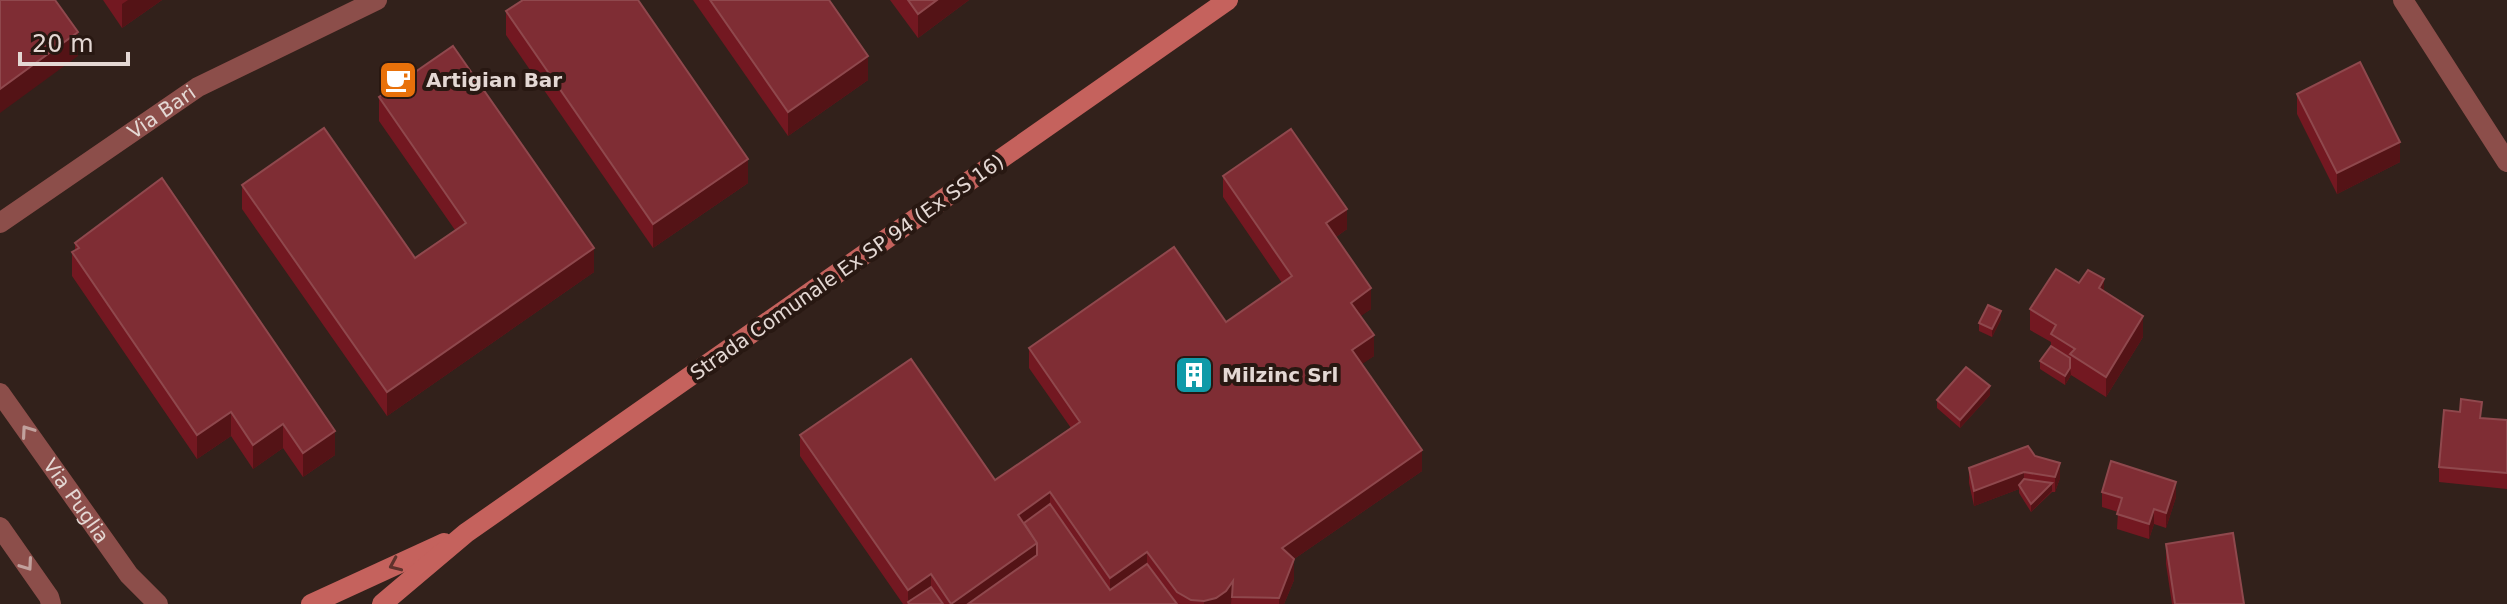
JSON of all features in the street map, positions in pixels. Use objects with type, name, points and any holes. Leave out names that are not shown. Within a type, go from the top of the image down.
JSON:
[{"type":"main road","name":"Strada Comunale Ex SP 94 (Ex SS 16)","points":[[382,604],[466,533],[1228,0]]},
{"type":"main road","name":"Strada Comunale Ex SP 94 (Ex SS 16)","points":[[311,604],[466,533]]},
{"type":"street","name":"Via Bari","points":[[0,223],[198,87],[377,0]]},
{"type":"street","points":[[2403,0],[2507,162]]},
{"type":"street","name":"Via Puglia","points":[[0,393],[129,575],[158,604]]},
{"type":"street","points":[[0,527],[51,604]]},
{"type":"building","points":[[0,0],[55,0],[78,32],[0,89]]},
{"type":"building","points":[[523,0],[638,0],[748,159],[653,224],[506,11]]},
{"type":"building","points":[[710,0],[829,0],[868,56],[788,112]]},
{"type":"building","points":[[908,0],[937,0],[918,14]]},
{"type":"building","points":[[453,46],[594,248],[387,392],[242,185],[324,128],[415,258],[466,223],[379,97]]},
{"type":"building","points":[[2360,62],[2400,142],[2337,173],[2297,94]]},
{"type":"building","name":"Milzinc Srl","points":[[1291,129],[1347,209],[1326,223],[1371,288],[1351,303],[1374,335],[1352,350],[1422,450],[1282,548],[1294,559],[1279,598],[1232,597],[1233,581],[1216,598],[1191,600],[1177,592],[1147,552],[1110,578],[1050,492],[1018,515],[1037,543],[951,604],[931,574],[908,590],[800,435],[911,359],[995,480],[1080,422],[1029,348],[1174,247],[1226,322],[1292,276],[1223,176]]},
{"type":"building","points":[[162,178],[335,431],[303,453],[283,424],[253,445],[231,412],[197,435],[72,252],[79,248],[75,243]]},
{"type":"building","points":[[2056,269],[2079,283],[2088,270],[2104,279],[2099,288],[2143,316],[2106,377],[2070,354],[2075,349],[2051,334],[2056,325],[2030,309]]},
{"type":"building","points":[[1988,305],[2001,311],[1992,329],[1979,323]]},
{"type":"building","points":[[2051,346],[2070,358],[2070,368],[2065,376],[2040,361]]},
{"type":"building","points":[[1966,367],[1990,386],[1960,420],[1937,400]]},
{"type":"building","points":[[2461,399],[2482,402],[2480,418],[2507,420],[2507,473],[2439,467],[2444,410],[2460,412]]},
{"type":"building","points":[[2028,446],[2035,456],[2060,463],[2055,477],[2024,472],[1974,491],[1969,468]]},
{"type":"building","points":[[2111,461],[2176,482],[2166,513],[2154,509],[2149,524],[2117,514],[2122,498],[2102,492]]},
{"type":"building","points":[[2024,479],[2052,483],[2031,504],[2019,485]]},
{"type":"building","points":[[1050,504],[1110,590],[1147,564],[1177,604],[968,604],[1037,555],[1037,543],[1024,523]]},
{"type":"building","points":[[2233,533],[2244,604],[2175,604],[2166,544]]},
{"type":"building","points":[[931,587],[943,604],[909,604],[908,602]]},
{"type":"place","name":"Artigian Bar","points":[[398,80]]},
{"type":"place","name":"Milzinc Srl","points":[[1194,375]]}]
